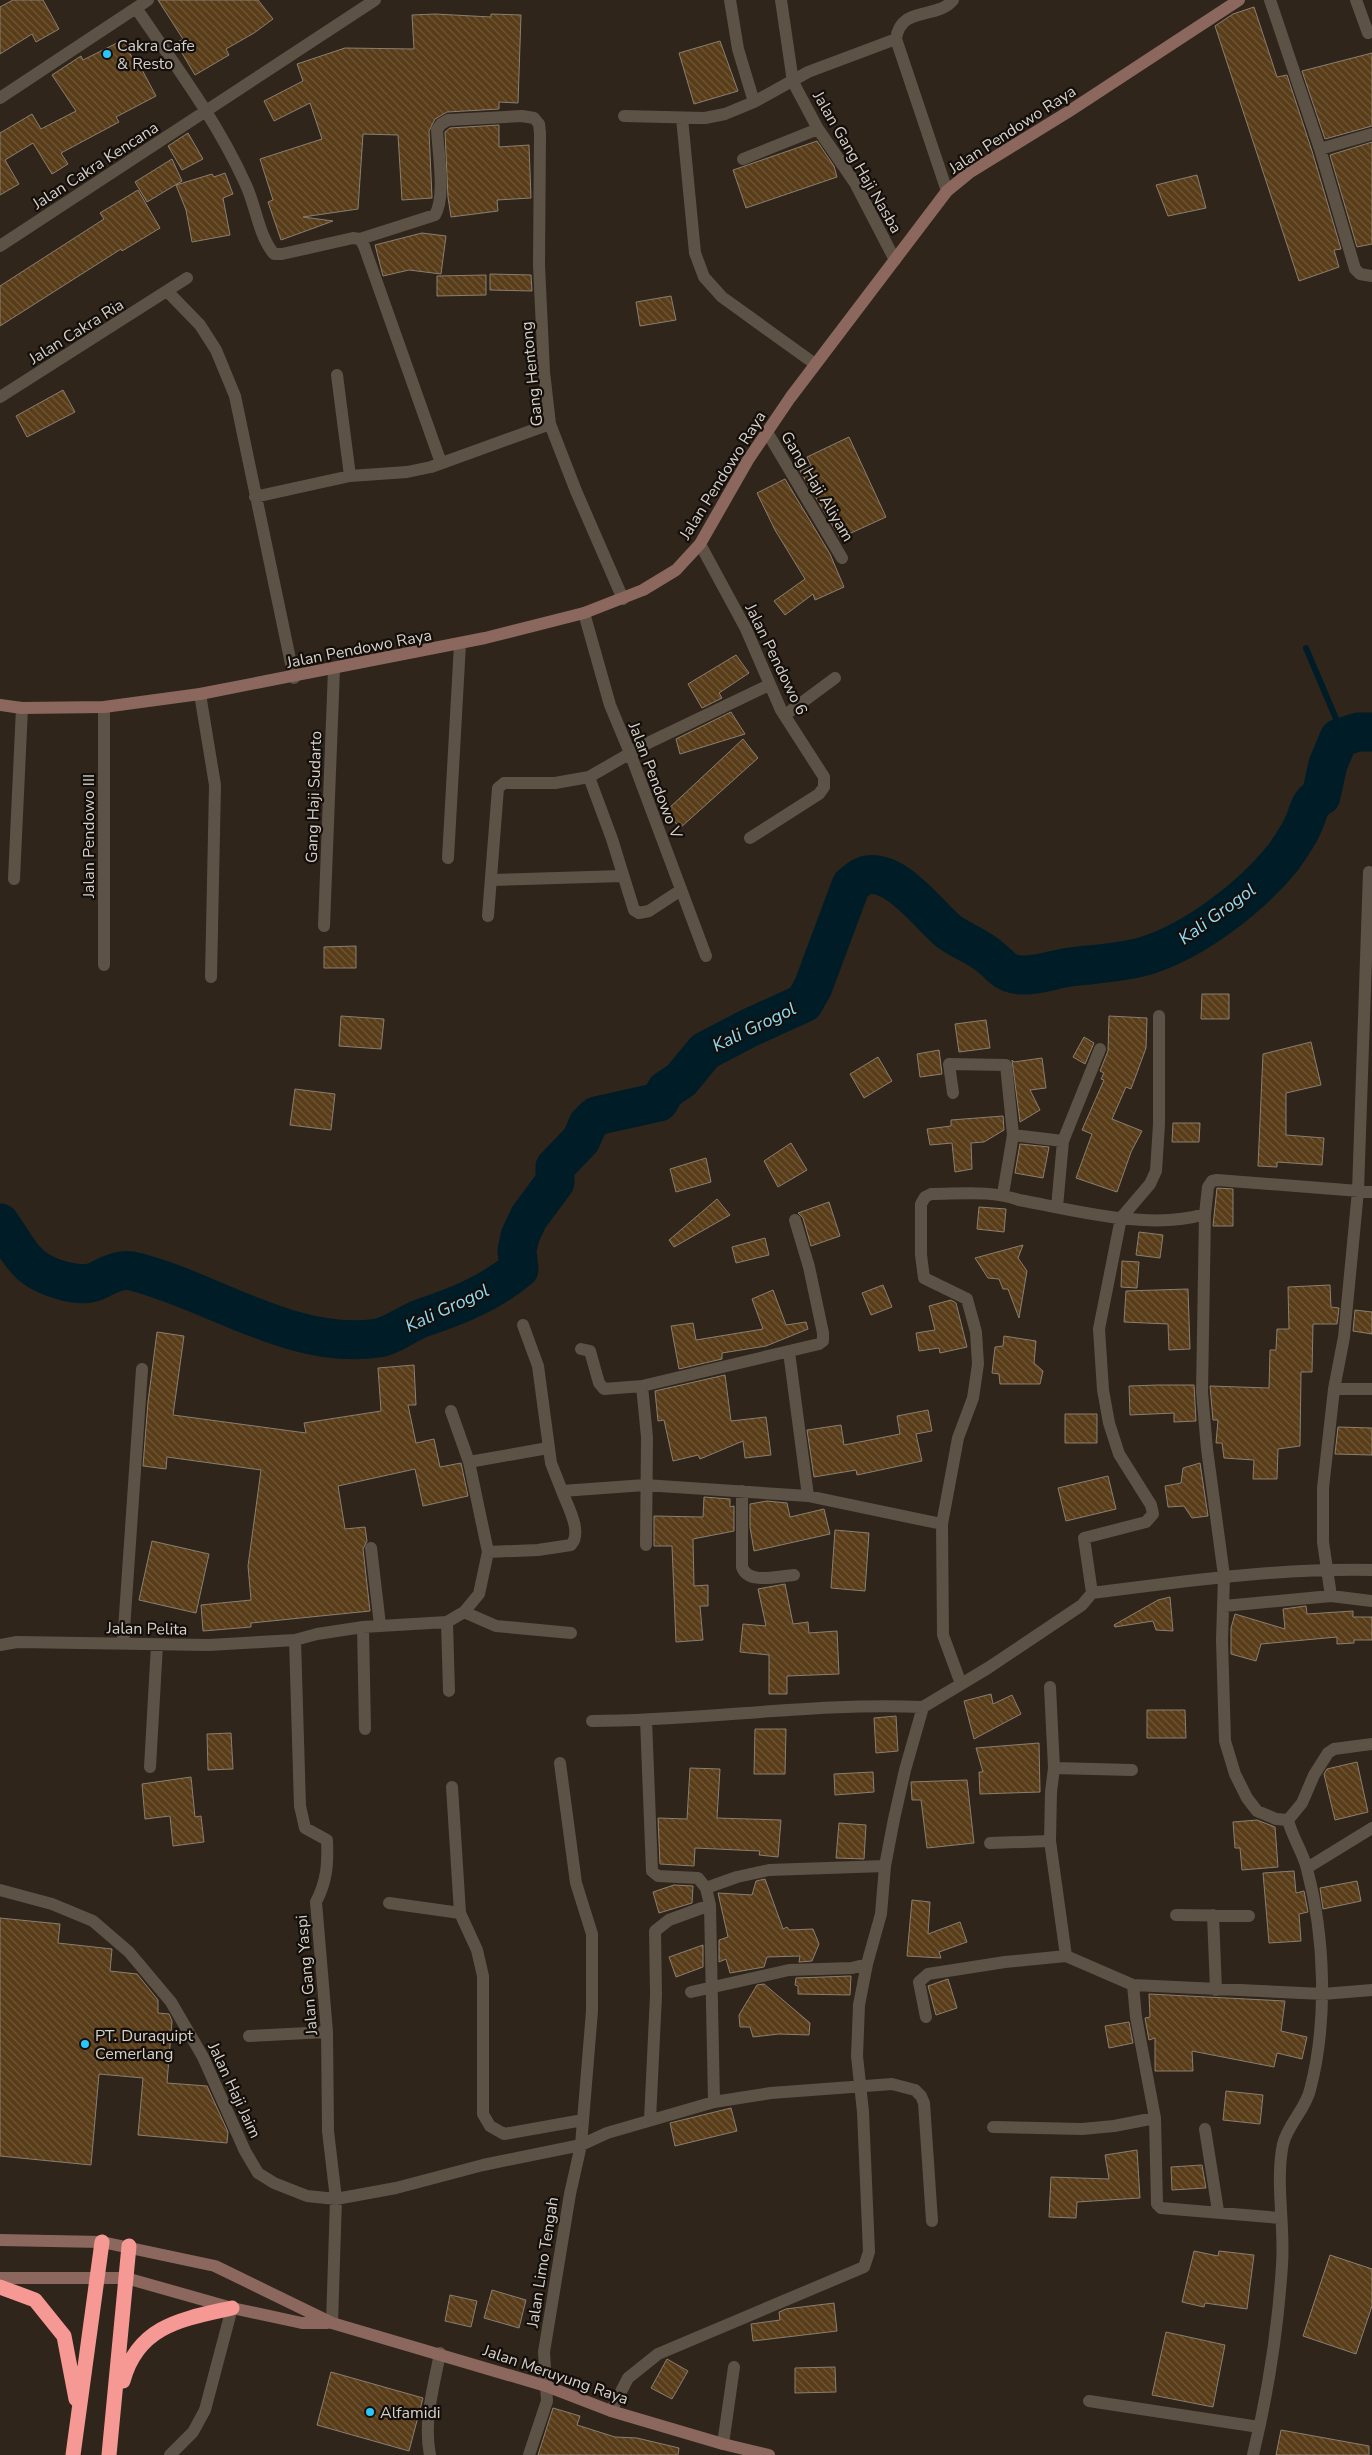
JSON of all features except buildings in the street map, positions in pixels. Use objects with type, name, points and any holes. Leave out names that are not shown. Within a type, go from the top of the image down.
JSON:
[{"type":"highway","points":[[73,2455],[102,2242]]},
{"type":"highway","points":[[109,2455],[129,2246]]},
{"type":"highway","points":[[0,2287],[35,2300],[64,2336],[78,2412]]},
{"type":"highway","points":[[114,2413],[126,2368],[142,2342],[178,2321],[232,2308]]},
{"type":"street","points":[[0,98],[148,0]]},
{"type":"street","name":"Jalan Cakra Kencana","points":[[0,246],[375,0]]},
{"type":"street","points":[[730,0],[738,49],[754,102]]},
{"type":"street","name":"Jalan Gang Haji Nasba","points":[[781,0],[793,82],[818,129],[855,183],[895,260]]},
{"type":"street","points":[[947,191],[896,39],[898,28],[902,23],[916,15],[946,6],[953,0]]},
{"type":"street","name":"Jalan Pendowo Raya","points":[[0,704],[22,708],[104,707],[200,694],[294,678],[460,644],[584,613],[623,599],[668,576],[700,544],[748,460],[767,432],[815,364],[947,191],[969,173],[1084,102],[1239,0]]},
{"type":"street","points":[[1270,0],[1320,149],[1355,269],[1360,274],[1372,276]]},
{"type":"street","points":[[1356,0],[1368,33]]},
{"type":"street","points":[[136,8],[207,112],[246,184],[270,249],[274,254],[282,254],[353,238],[360,239],[441,463]]},
{"type":"street","points":[[624,116],[705,118],[725,114],[754,102],[808,72],[896,39]]},
{"type":"street","name":"Gang Hentong","points":[[360,239],[435,215],[439,209],[440,191],[437,130],[440,124],[448,120],[522,116],[534,118],[540,133],[539,265],[544,372],[550,424],[576,491],[623,599]]},
{"type":"street","points":[[682,118],[695,253],[704,277],[722,297],[815,364]]},
{"type":"street","points":[[743,159],[818,129]]},
{"type":"street","points":[[1320,149],[1372,134]]},
{"type":"street","name":"Jalan Cakra Ria","points":[[0,397],[168,292],[187,278]]},
{"type":"street","points":[[168,292],[200,324],[216,350],[235,396],[294,678]]},
{"type":"street","points":[[337,375],[350,476]]},
{"type":"street","points":[[255,497],[350,476],[407,472],[478,452],[550,424]]},
{"type":"street","name":"Gang Haji Aliyam","points":[[767,432],[842,558]]},
{"type":"street","name":"Jalan Pendowo 6","points":[[700,544],[746,629],[769,685],[785,716],[824,777],[824,787],[818,794],[750,838]]},
{"type":"street","name":"Jalan Pendowo V","points":[[584,613],[610,705],[630,753],[706,956]]},
{"type":"street","points":[[448,858],[460,644]]},
{"type":"street","name":"Gang Haji Sudarto","points":[[324,926],[334,669]]},
{"type":"street","points":[[785,716],[835,678]]},
{"type":"street","points":[[488,916],[498,788],[504,783],[555,782],[589,777],[630,753],[769,685]]},
{"type":"street","points":[[200,694],[215,785],[211,977]]},
{"type":"street","name":"Jalan Pendowo III","points":[[104,707],[104,965]]},
{"type":"street","points":[[14,879],[22,708]]},
{"type":"street","points":[[589,777],[612,839],[630,905],[638,913],[649,911],[681,890]]},
{"type":"street","points":[[1332,1596],[1323,1542],[1323,1488],[1334,1389],[1344,1337],[1358,1191],[1362,1016],[1369,920],[1369,872]]},
{"type":"street","points":[[491,880],[622,876]]},
{"type":"street","points":[[1092,1593],[1084,1538],[1146,1522],[1153,1514],[1151,1505],[1119,1454],[1102,1390],[1099,1329],[1121,1218],[1150,1184],[1156,1171],[1159,1124],[1159,1016]]},
{"type":"street","points":[[1058,1207],[1063,1141],[1100,1050]]},
{"type":"street","points":[[953,1093],[949,1064],[1006,1065],[1013,1135],[1003,1194]]},
{"type":"street","points":[[1013,1135],[1063,1141]]},
{"type":"street","points":[[1288,1820],[1276,1819],[1257,1811],[1246,1798],[1230,1762],[1224,1741],[1222,1720],[1222,1640],[1224,1576],[1207,1449],[1202,1392],[1205,1214],[1208,1187],[1212,1181],[1217,1180],[1372,1192]]},
{"type":"street","points":[[961,1684],[943,1635],[942,1524],[958,1438],[973,1398],[978,1364],[976,1332],[967,1299],[924,1278],[921,1255],[921,1204],[925,1197],[931,1194],[1003,1194],[1058,1207],[1121,1218],[1168,1220],[1191,1218],[1205,1214]]},
{"type":"street","points":[[581,1349],[590,1351],[599,1383],[604,1388],[642,1386],[789,1352],[816,1345],[823,1341],[824,1337],[809,1267],[795,1220]]},
{"type":"street","points":[[488,1552],[538,1550],[571,1545],[576,1531],[553,1469],[548,1448],[538,1366],[523,1325]]},
{"type":"street","points":[[789,1352],[808,1496]]},
{"type":"street","points":[[123,1644],[142,1369]]},
{"type":"street","points":[[642,1386],[647,1437],[645,1485],[646,1545]]},
{"type":"street","points":[[1334,1389],[1372,1389]]},
{"type":"street","points":[[449,1691],[447,1622],[464,1612],[479,1594],[488,1552],[469,1462],[450,1411]]},
{"type":"street","points":[[469,1462],[548,1448]]},
{"type":"street","points":[[562,1491],[645,1485],[808,1496],[942,1524]]},
{"type":"street","points":[[742,1491],[742,1567],[744,1572],[752,1578],[794,1575]]},
{"type":"street","points":[[371,1548],[380,1625]]},
{"type":"street","points":[[592,1721],[646,1720],[876,1705],[923,1708],[1082,1605],[1092,1593],[1224,1576],[1328,1569],[1372,1570]]},
{"type":"street","points":[[1224,1606],[1332,1596],[1372,1601]]},
{"type":"street","points":[[464,1612],[496,1626],[571,1633]]},
{"type":"street","name":"Jalan Pelita","points":[[0,1645],[17,1642],[209,1645],[295,1640],[325,1633],[380,1625],[447,1622]]},
{"type":"street","points":[[363,1627],[365,1728]]},
{"type":"street","name":"Jalan Gang Yaspi","points":[[295,1640],[300,1806],[305,1828],[327,1840],[328,1870],[324,1887],[316,1902],[327,2032],[328,2131],[336,2199],[332,2322]]},
{"type":"street","points":[[150,1767],[157,1645]]},
{"type":"street","points":[[1050,1687],[1054,1768],[1051,1792],[1050,1841],[1066,1956]]},
{"type":"street","points":[[611,2411],[628,2378],[658,2354],[864,2267],[870,2252],[857,2032],[859,2005],[880,1914],[885,1866],[905,1770],[923,1708]]},
{"type":"street","points":[[646,1720],[652,1871],[658,1876],[698,1878],[706,1888],[710,1905],[714,2102]]},
{"type":"street","points":[[1288,1820],[1302,1803],[1314,1776],[1328,1753],[1334,1749],[1372,1744]]},
{"type":"street","name":"Jalan Limo Tengah","points":[[530,2451],[547,2400],[544,2352],[570,2194],[581,2145],[592,2011],[592,1934],[576,1883],[560,1763]]},
{"type":"street","points":[[1054,1768],[1132,1770]]},
{"type":"street","points":[[452,1787],[460,1913],[477,1950],[483,1976],[484,2114],[490,2126],[504,2134],[583,2120]]},
{"type":"street","points":[[1253,2455],[1260,2427],[1277,2316],[1282,2263],[1280,2218],[1283,2144],[1288,2129],[1304,2108],[1310,2092],[1321,2033],[1323,1994],[1317,1927],[1307,1868],[1288,1820]]},
{"type":"street","points":[[1307,1868],[1372,1828]]},
{"type":"street","points":[[990,1843],[1050,1841]]},
{"type":"street","points":[[706,1888],[737,1876],[769,1870],[885,1866]]},
{"type":"street","name":"Jalan Haji Jaim","points":[[0,1890],[52,1904],[93,1921],[129,1952],[171,2002],[199,2049],[245,2151],[258,2172],[274,2183],[307,2196],[336,2199],[396,2188],[483,2164],[581,2145],[607,2133],[714,2102],[771,2093],[899,2085],[915,2090],[921,2096],[926,2111],[932,2221]]},
{"type":"street","points":[[389,1903],[460,1913]]},
{"type":"street","points":[[650,2120],[656,1995],[656,1931],[669,1920],[710,1905]]},
{"type":"street","points":[[1176,1915],[1250,1916]]},
{"type":"street","points":[[1213,1915],[1216,1990]]},
{"type":"street","points":[[926,2017],[919,1982],[928,1974],[1005,1962],[1066,1956],[1133,1985],[1323,1994],[1372,1990]]},
{"type":"street","points":[[691,1992],[789,1970],[852,1968],[867,1964]]},
{"type":"street","points":[[1133,1985],[1136,2017],[1155,2118],[1157,2204],[1161,2208],[1218,2211],[1280,2218]]},
{"type":"street","points":[[249,2036],[327,2032]]},
{"type":"street","points":[[993,2127],[1082,2129],[1114,2126],[1155,2118]]},
{"type":"street","points":[[1205,2130],[1218,2211]]},
{"type":"street","name":"Jalan Meruyung Raya","points":[[0,2240],[102,2242],[129,2246],[215,2266],[332,2322],[546,2386],[611,2411],[723,2444],[769,2455]]},
{"type":"street","name":"Jalan Meruyung Raya","points":[[0,2278],[126,2278],[232,2308],[302,2322],[332,2322]]},
{"type":"street","points":[[170,2455],[193,2432],[205,2410],[232,2308]]},
{"type":"street","points":[[430,2455],[427,2440],[428,2417],[440,2353]]},
{"type":"street","points":[[723,2444],[734,2366]]},
{"type":"street","points":[[1089,2401],[1260,2427]]},
{"type":"waterway","points":[[1306,648],[1337,721],[1346,736]]},
{"type":"waterway","name":"Kali Grogol","points":[[0,1223],[25,1260],[40,1272],[64,1281],[91,1283],[114,1273],[136,1272],[165,1281],[285,1328],[316,1336],[347,1340],[383,1337],[417,1320],[473,1298],[497,1285],[519,1269],[517,1251],[520,1236],[529,1217],[555,1182],[555,1167],[581,1140],[588,1124],[596,1116],[659,1102],[666,1090],[681,1080],[705,1051],[804,1003],[813,987],[851,885],[860,878],[867,875],[878,875],[890,879],[901,886],[948,931],[985,953],[1011,973],[1021,975],[1034,974],[1145,956],[1164,949],[1201,929],[1220,917],[1254,889],[1282,859],[1302,828],[1311,805],[1321,796],[1328,764],[1339,738],[1358,732],[1372,732]]},
{"type":"place","name":"Cakra Cafe & Resto","points":[[107,54]]},
{"type":"place","name":"PT. Duraquipt Cemerlang","points":[[85,2044]]},
{"type":"place","name":"Alfamidi","points":[[370,2412]]}]
